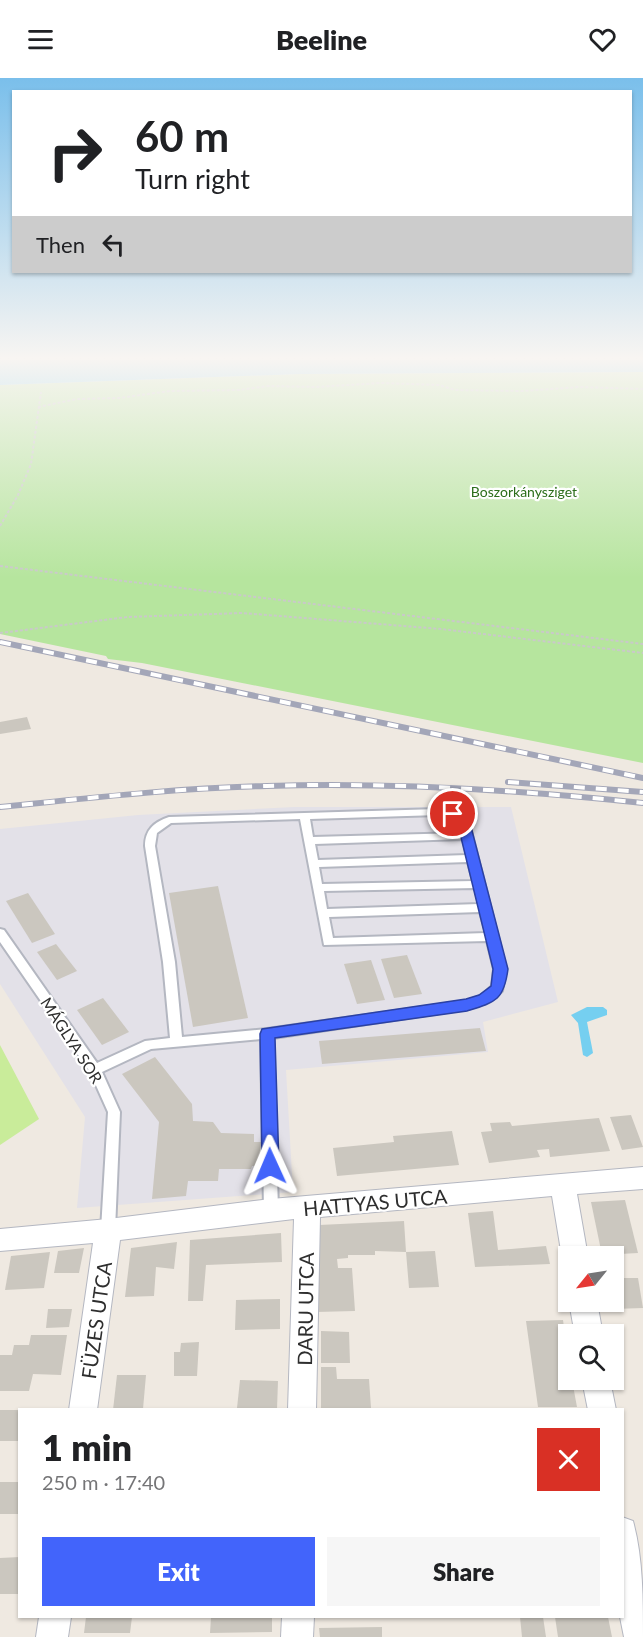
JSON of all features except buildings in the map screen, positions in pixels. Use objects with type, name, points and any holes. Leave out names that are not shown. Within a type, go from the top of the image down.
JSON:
[{"type":"street","name":"HATTYAS UTCA","points":[[0,1240],[108,1230],[271,1210],[643,1178]]},
{"type":"street","points":[[563,1186],[573,1246]]},
{"type":"street","name":"DARU UTCA","points":[[302,1408],[307,1208]]},
{"type":"street","name":"FÜZES UTCA","points":[[83,1408],[108,1230]]},
{"type":"street","points":[[598,1390],[602,1408]]},
{"type":"street","points":[[624,1544],[640,1637]]},
{"type":"street","points":[[52,1637],[55,1618]]},
{"type":"street","points":[[297,1637],[298,1618]]},
{"type":"lane","points":[[95,1070],[149,1044],[176,1042],[267,1034],[467,1005],[485,999],[498,988],[500,969],[463,819],[453,814],[439,812],[169,820],[155,827],[149,835],[169,962],[176,1042]]},
{"type":"lane","points":[[304,816],[328,942],[492,937]]},
{"type":"lane","points":[[308,841],[467,836]]},
{"type":"lane","points":[[313,864],[472,858]]},
{"type":"lane","points":[[317,888],[479,884]]},
{"type":"lane","points":[[322,913],[485,908]]},
{"type":"lane","name":"MÁGLYA SOR","points":[[0,933],[95,1070],[114,1112],[108,1230]]},
{"type":"lane","points":[[267,1034],[271,1210]]},
{"type":"path","points":[[0,526],[18,495],[31,465],[35,433]]},
{"type":"path","points":[[0,566],[643,644]]},
{"type":"path","points":[[0,633],[128,617],[242,613],[441,629],[643,653]]},
{"type":"shaded area","points":[[294,807],[511,807],[558,1002],[483,1022],[488,1052],[286,1070],[293,1192],[77,1208],[85,1117],[0,984],[0,829],[138,815]]},
{"type":"green space","name":"Boszorkánysziget","points":[[0,433],[643,433],[643,763],[142,663],[108,659],[106,656],[0,634]]},
{"type":"green space","points":[[0,1045],[39,1119],[0,1145]]},
{"type":"water","points":[[587,1007],[603,1007],[607,1010],[607,1015],[587,1022],[593,1053],[587,1057],[583,1055],[578,1023],[571,1015]]},
{"type":"railway","points":[[0,642],[643,778]]},
{"type":"railway","points":[[508,782],[643,792]]},
{"type":"railway","points":[[0,807],[167,791],[314,785],[455,788],[643,803]]},
{"type":"route","points":[[270,1166],[267,1034],[467,1005],[485,999],[498,988],[500,969],[463,819],[453,814]]}]
